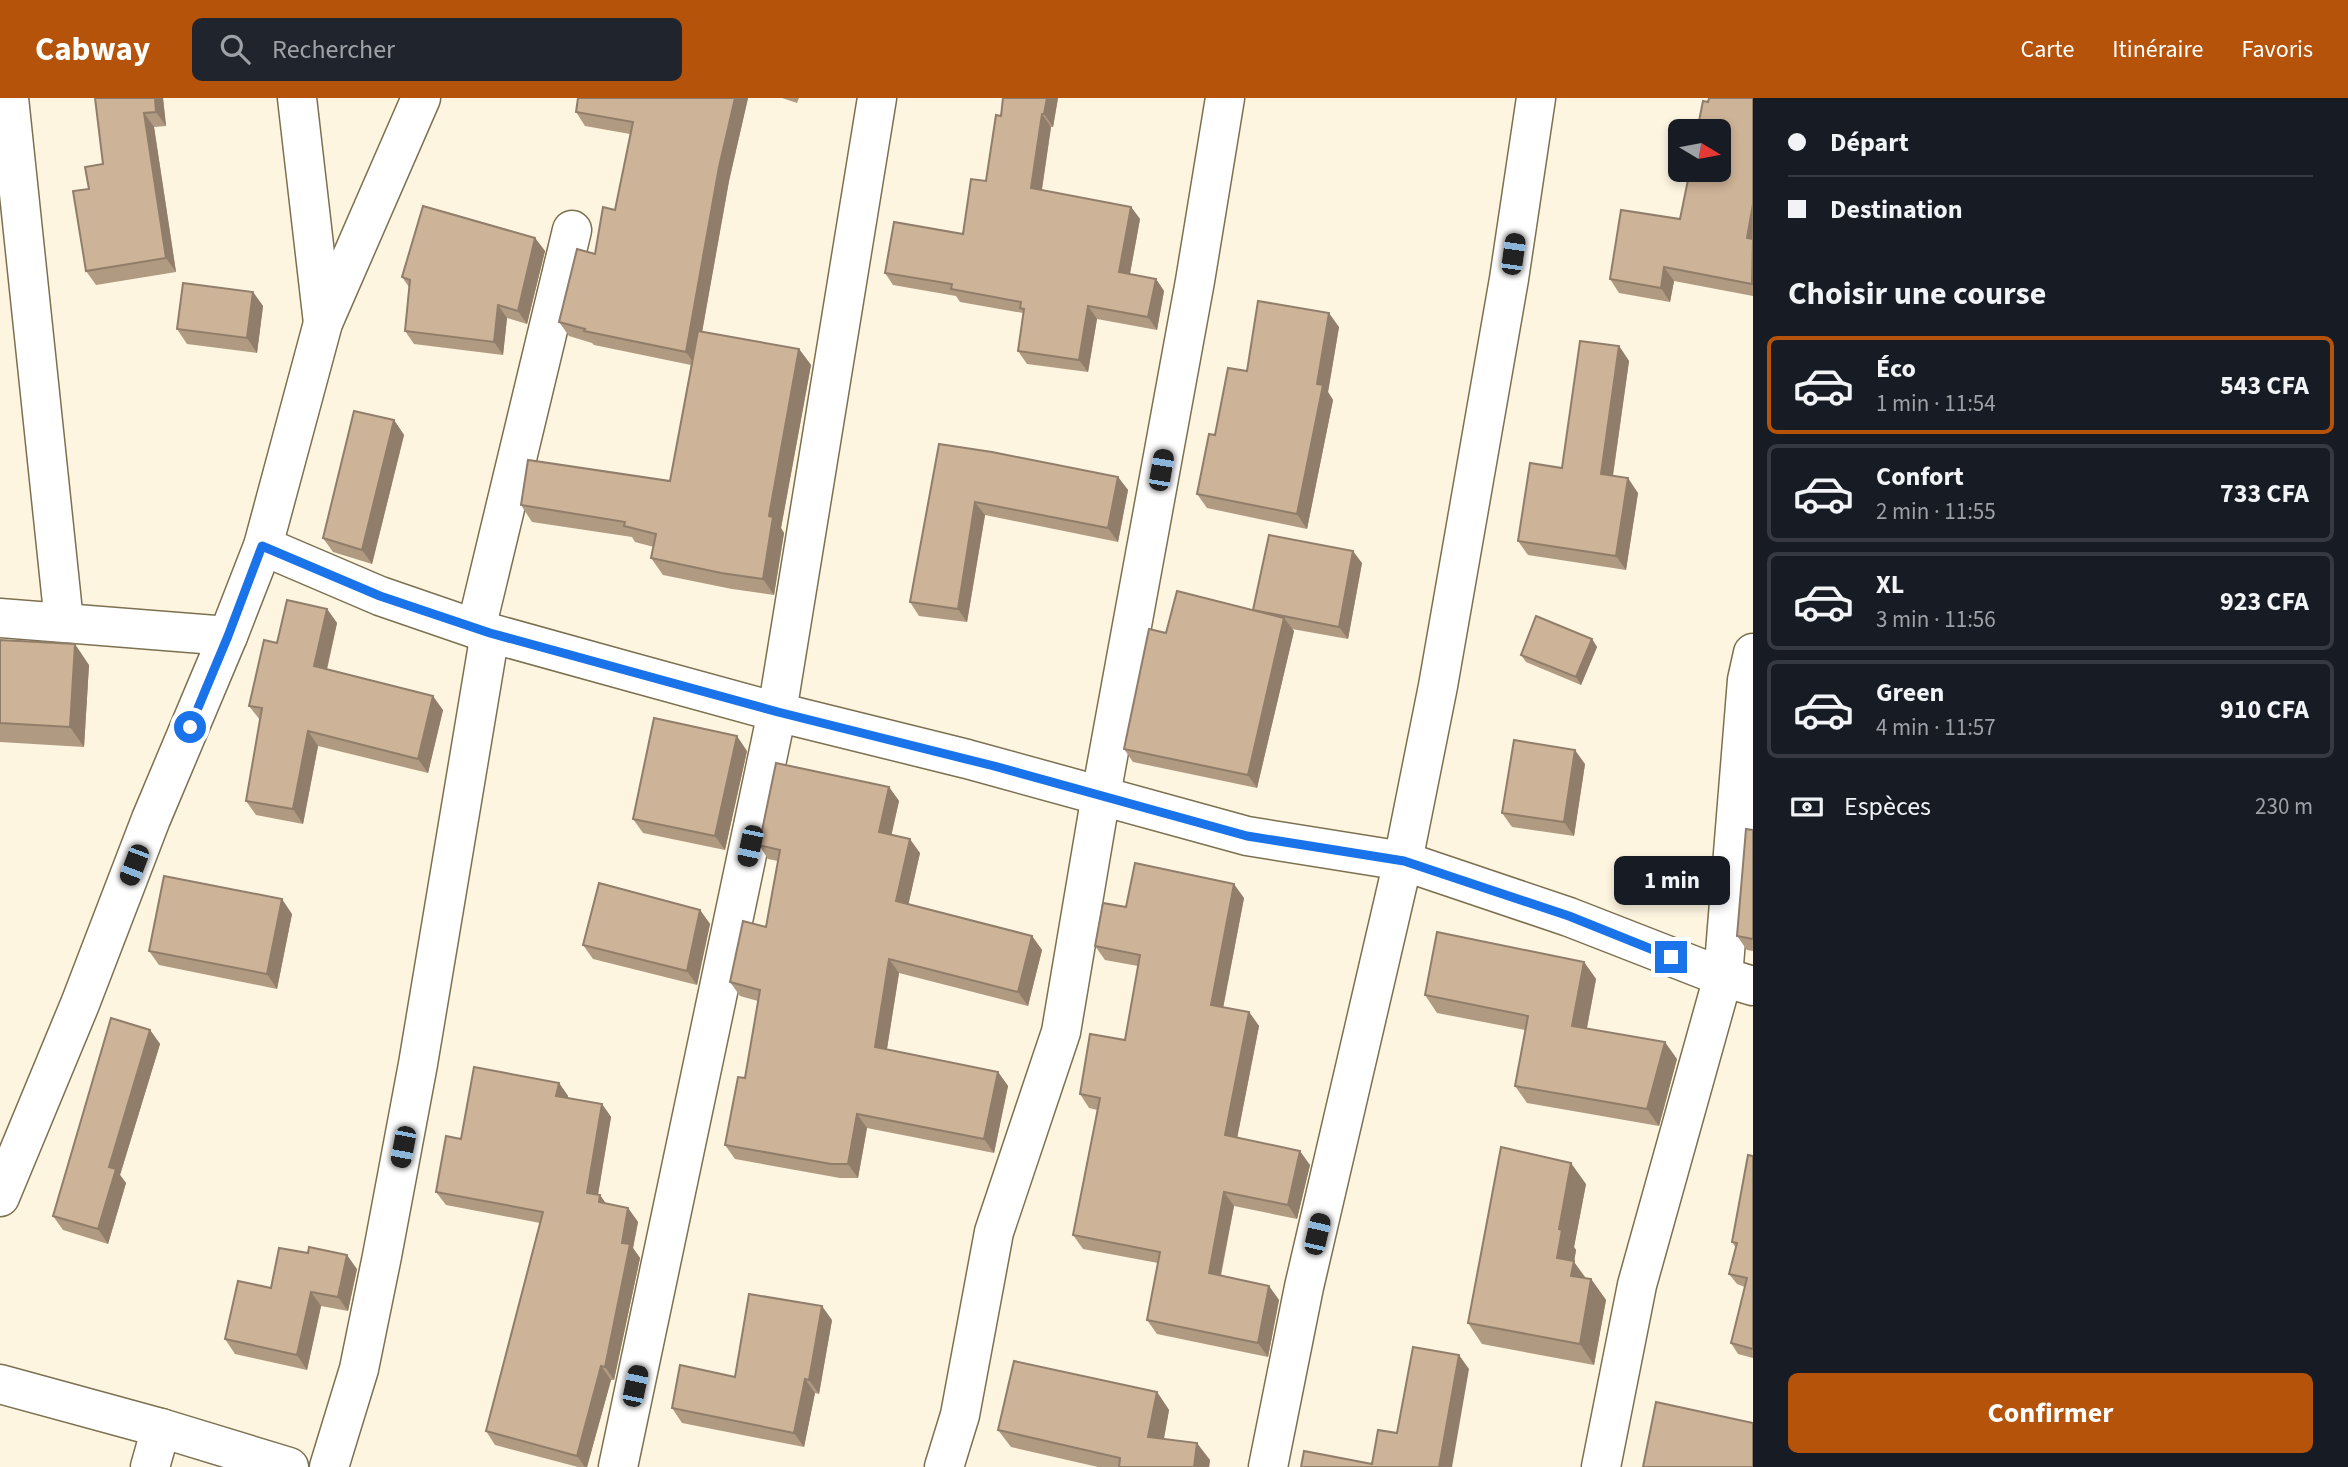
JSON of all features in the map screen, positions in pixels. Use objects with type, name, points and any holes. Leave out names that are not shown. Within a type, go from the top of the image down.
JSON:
[{"type":"street","points":[[9,98],[64,622]]},
{"type":"street","points":[[297,98],[323,323]]},
{"type":"street","points":[[0,1197],[80,1004],[151,818],[228,636],[262,546],[323,323],[421,98]]},
{"type":"street","points":[[618,1467],[778,712],[877,98]]},
{"type":"street","points":[[944,1467],[960,1415],[994,1232],[1061,1032],[1101,795],[1195,281],[1225,98]]},
{"type":"street","points":[[1268,1467],[1304,1287],[1404,861],[1438,686],[1509,279],[1536,98]]},
{"type":"street","points":[[329,1467],[359,1369],[382,1256],[418,1065],[483,631],[572,230]]},
{"type":"street","points":[[262,546],[380,596],[483,631],[1247,836],[1404,861],[1569,916],[1738,982]]},
{"type":"street","points":[[0,618],[228,636]]},
{"type":"street","points":[[1601,1467],[1637,1285],[1738,982],[1748,680],[1753,653]]},
{"type":"street","points":[[0,1384],[161,1428],[289,1467]]},
{"type":"street","points":[[150,1467],[161,1428]]},
{"type":"building","points":[[95,98],[155,98],[156,112],[144,113],[166,258],[86,271],[73,191],[89,189],[85,167],[103,164]]},
{"type":"building","points":[[578,98],[735,98],[719,167],[686,352],[584,331],[585,329],[559,322],[577,249],[595,254],[603,207],[615,210],[633,122],[576,112]]},
{"type":"building","points":[[1003,98],[1047,98],[1042,114],[1031,188],[1131,207],[1119,272],[1156,279],[1148,317],[1088,306],[1079,360],[1018,351],[1024,309],[1020,308],[1021,302],[951,289],[952,284],[885,273],[894,222],[963,234],[971,179],[986,181],[996,115],[1001,116]]},
{"type":"building","points":[[1709,98],[1753,98],[1753,204],[1747,238],[1753,239],[1752,284],[1664,267],[1661,288],[1610,279],[1621,210],[1680,219],[1688,182],[1731,182],[1731,119],[1699,119],[1703,101],[1708,102]]},
{"type":"building","points":[[423,206],[535,238],[518,311],[498,305],[494,342],[405,331],[410,280],[402,277]]},
{"type":"building","points":[[183,283],[253,292],[247,338],[177,329]]},
{"type":"building","points":[[1258,301],[1329,313],[1317,384],[1323,385],[1297,514],[1197,494],[1209,434],[1215,435],[1228,368],[1247,371]]},
{"type":"building","points":[[698,331],[799,349],[769,516],[773,517],[763,579],[651,558],[656,534],[624,526],[625,522],[521,505],[528,460],[670,481]]},
{"type":"building","points":[[1580,341],[1619,346],[1601,474],[1628,478],[1616,556],[1518,541],[1530,463],[1562,468]]},
{"type":"building","points":[[354,411],[394,420],[362,550],[323,538]]},
{"type":"building","points":[[939,444],[1118,477],[1108,528],[975,502],[958,609],[910,602]]},
{"type":"building","points":[[1269,535],[1353,551],[1339,627],[1253,610]]},
{"type":"building","points":[[1177,591],[1284,618],[1248,775],[1124,749],[1149,629],[1166,633]]},
{"type":"building","points":[[287,600],[327,609],[314,666],[433,696],[418,759],[308,731],[293,809],[246,801],[262,708],[249,706],[264,640],[277,643]]},
{"type":"building","points":[[1536,616],[1592,639],[1576,677],[1521,655]]},
{"type":"building","points":[[0,640],[75,644],[70,727],[0,723]]},
{"type":"building","points":[[654,718],[737,736],[715,836],[633,819]]},
{"type":"building","points":[[1514,740],[1575,750],[1564,822],[1502,813]]},
{"type":"building","points":[[776,763],[889,787],[879,832],[910,839],[896,901],[1032,936],[1018,992],[889,959],[875,1047],[998,1072],[984,1139],[857,1114],[848,1164],[831,1164],[725,1145],[738,1077],[745,1078],[760,990],[730,982],[743,921],[766,927],[780,850],[759,845]]},
{"type":"building","points":[[1746,829],[1753,830],[1753,939],[1737,936]]},
{"type":"building","points":[[1135,863],[1234,884],[1211,1005],[1249,1012],[1225,1135],[1300,1151],[1288,1205],[1224,1192],[1209,1273],[1269,1286],[1258,1343],[1147,1320],[1160,1252],[1073,1235],[1100,1098],[1080,1094],[1090,1034],[1125,1040],[1140,955],[1095,946],[1103,903],[1126,907]]},
{"type":"building","points":[[164,876],[282,899],[267,974],[149,951]]},
{"type":"building","points":[[599,883],[700,910],[687,971],[583,945]]},
{"type":"building","points":[[1437,932],[1584,962],[1572,1026],[1665,1042],[1647,1109],[1515,1086],[1528,1016],[1425,995]]},
{"type":"building","points":[[111,1018],[150,1030],[109,1167],[116,1169],[98,1229],[53,1216]]},
{"type":"building","points":[[474,1067],[559,1083],[556,1096],[602,1104],[587,1193],[600,1195],[599,1202],[628,1208],[622,1243],[630,1244],[605,1367],[601,1366],[577,1456],[486,1431],[543,1212],[436,1192],[446,1136],[461,1139]]},
{"type":"building","points":[[1501,1147],[1571,1163],[1559,1229],[1562,1230],[1557,1258],[1574,1261],[1571,1276],[1591,1279],[1580,1344],[1468,1323]]},
{"type":"building","points":[[1748,1155],[1753,1156],[1753,1349],[1731,1343],[1747,1278],[1729,1274],[1737,1243],[1732,1242]]},
{"type":"building","points":[[309,1247],[347,1255],[338,1297],[311,1292],[297,1355],[225,1339],[238,1281],[271,1288],[279,1248],[308,1253]]},
{"type":"building","points":[[749,1294],[822,1306],[809,1380],[805,1379],[794,1433],[672,1408],[680,1365],[735,1377]]},
{"type":"building","points":[[1413,1347],[1459,1355],[1439,1467],[1301,1467],[1304,1451],[1372,1464],[1378,1430],[1397,1433]]},
{"type":"building","points":[[1014,1361],[1157,1392],[1148,1437],[1197,1443],[1194,1467],[1119,1467],[1120,1458],[998,1430]]},
{"type":"building","points":[[1656,1402],[1753,1423],[1753,1467],[1643,1467]]},
{"type":"route","points":[[190,727],[262,546],[380,596],[476,629],[1247,836],[1404,861],[1569,916],[1671,957]]}]
